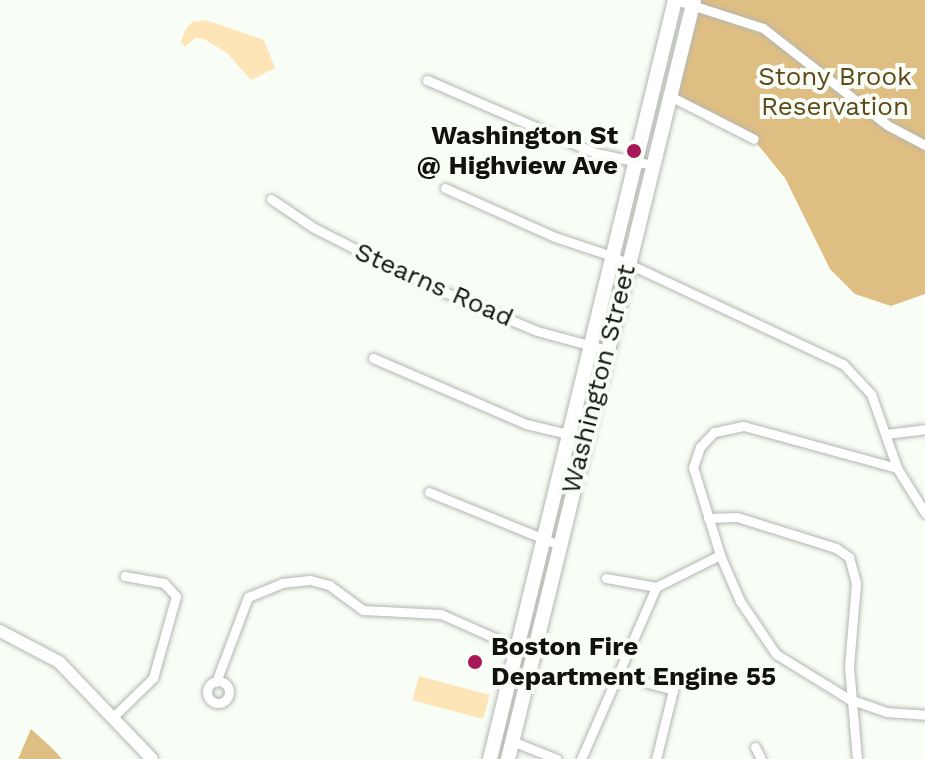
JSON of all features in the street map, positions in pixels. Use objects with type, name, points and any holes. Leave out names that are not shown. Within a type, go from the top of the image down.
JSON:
[{"type":"main road","name":"Washington Street","points":[[508,759],[627,265],[675,0]]},
{"type":"main road","name":"Washington Street","points":[[490,759],[612,256],[670,96],[693,3]]},
{"type":"main road","points":[[0,631],[59,662],[152,759]]},
{"type":"street","points":[[675,0],[693,3],[763,28],[887,125],[925,145]]},
{"type":"street","points":[[427,80],[596,153],[645,164]]},
{"type":"street","points":[[670,96],[754,139]]},
{"type":"street","points":[[445,188],[555,237],[612,256],[843,364],[871,394],[897,468],[925,513]]},
{"type":"street","name":"Stearns Road","points":[[271,199],[314,228],[423,283],[537,331],[607,350]]},
{"type":"street","points":[[373,358],[526,424],[585,438]]},
{"type":"street","points":[[897,468],[758,430],[726,427],[700,447],[693,467],[720,555],[740,601],[776,654],[849,699],[886,712],[925,715]]},
{"type":"street","points":[[886,434],[925,429]]},
{"type":"street","points":[[429,492],[542,541],[559,545]]},
{"type":"street","points":[[708,518],[737,517],[836,548],[849,557],[856,583],[849,699],[857,759]]},
{"type":"street","points":[[606,578],[656,587],[720,555]]},
{"type":"street","points":[[113,717],[153,678],[176,596],[164,583],[125,576]]},
{"type":"street","points":[[216,682],[248,597],[282,583],[310,580],[329,585],[363,610],[441,614],[531,654]]},
{"type":"street","points":[[581,759],[656,587]]},
{"type":"street","points":[[644,682],[673,690],[656,759]]},
{"type":"street","points":[[512,741],[557,759]]},
{"type":"street","points":[[755,747],[761,759]]},
{"type":"shaded area","points":[[206,20],[264,40],[275,68],[251,80],[227,53],[204,39],[195,38],[185,47],[181,41],[186,29],[192,22]]},
{"type":"shaded area","points":[[419,676],[490,695],[483,719],[413,700]]},
{"type":"green space","name":"Stony Brook Reservation","points":[[699,0],[925,0],[925,294],[891,306],[855,294],[830,269],[785,178],[754,140],[715,113],[670,96]]},
{"type":"green space","points":[[31,729],[53,749],[62,759],[18,759]]},
{"type":"place","name":"Washington St @ Highview Ave","points":[[634,151]]},
{"type":"place","name":"Boston Fire Department Engine 55","points":[[475,662]]}]
